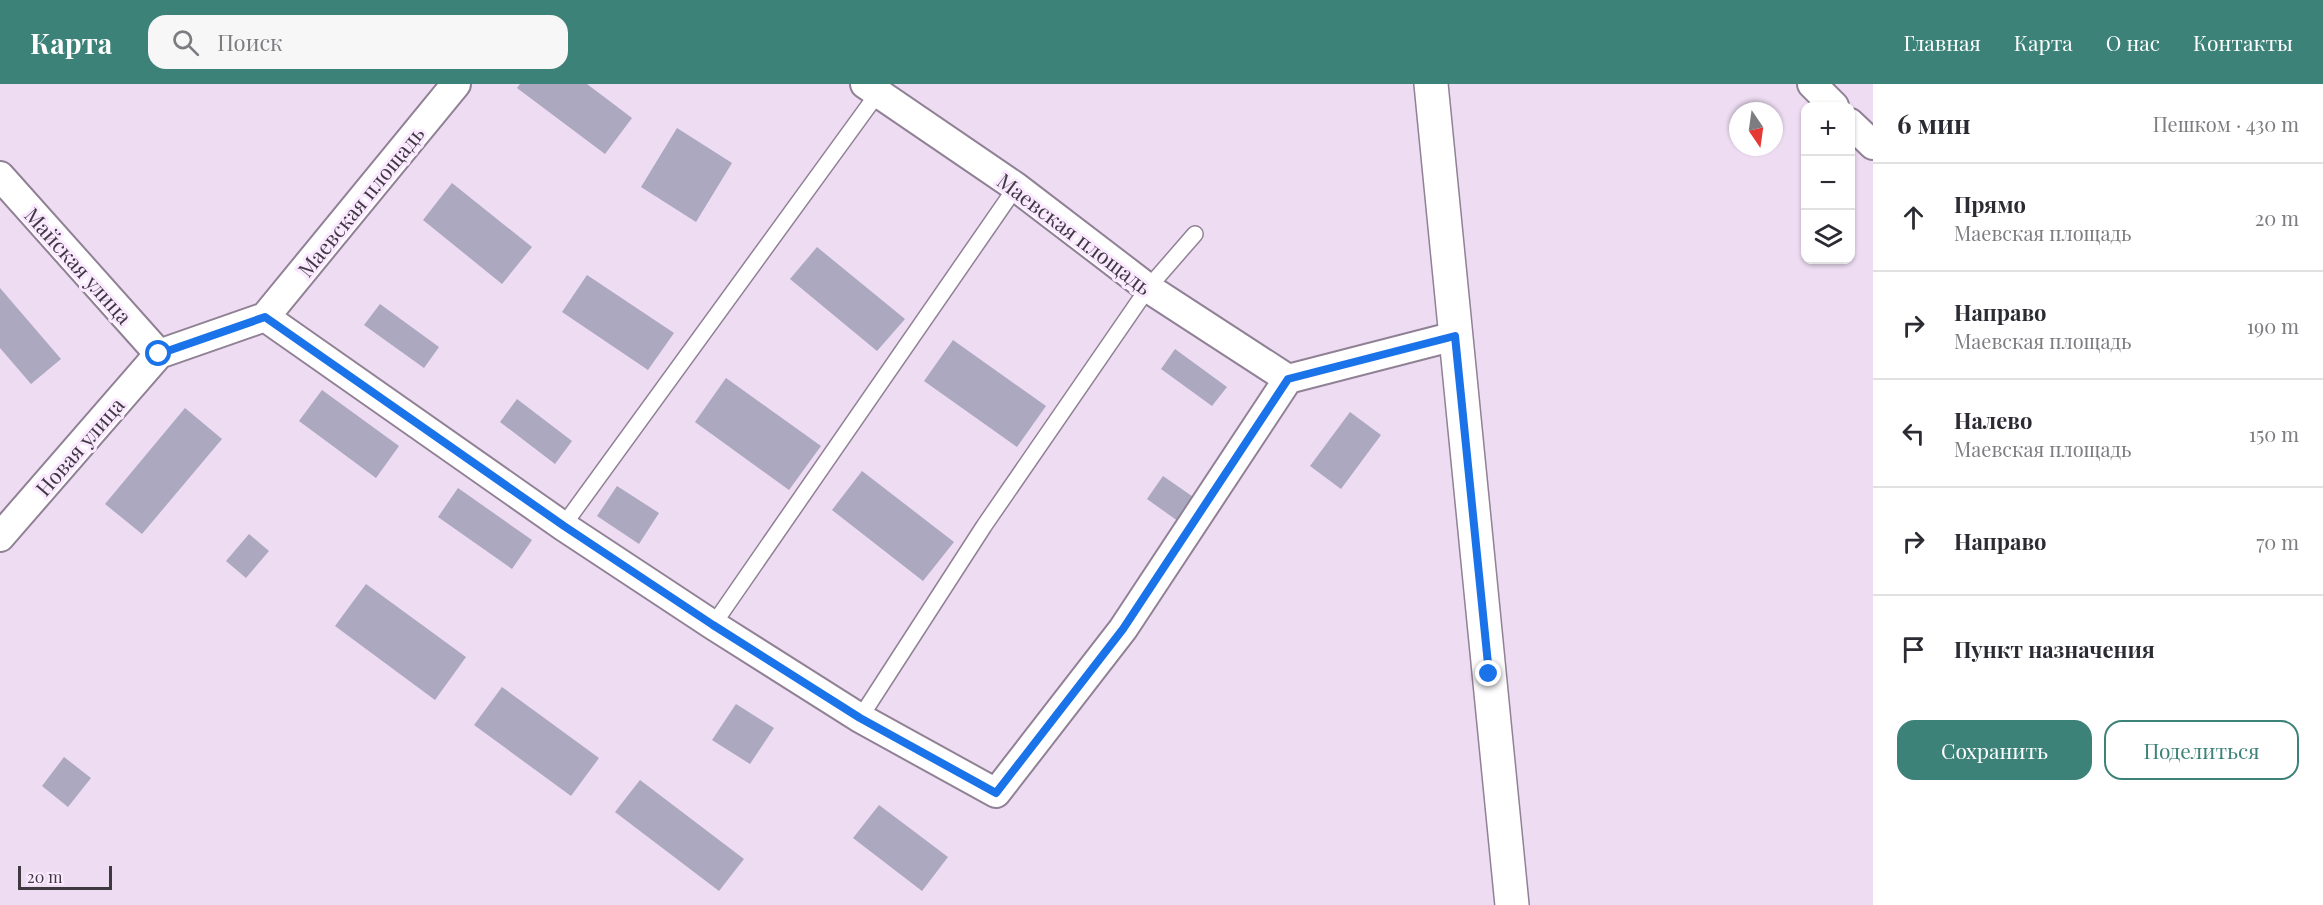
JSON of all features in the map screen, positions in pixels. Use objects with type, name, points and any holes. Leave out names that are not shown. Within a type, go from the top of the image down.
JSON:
[{"type":"main road","points":[[1431,84],[1512,905]]},
{"type":"street","name":"Маевская площадь","points":[[265,317],[456,84]]},
{"type":"street","points":[[1812,84],[1830,102]]},
{"type":"street","name":"Маевская площадь","points":[[872,88],[1016,187],[1148,288],[1288,379]]},
{"type":"street","points":[[1855,127],[1873,145]]},
{"type":"street","name":"Майская улица","points":[[0,176],[159,354]]},
{"type":"street","points":[[159,354],[265,317],[564,526],[713,625],[860,718],[996,793],[1123,629],[1288,379],[1455,336]]},
{"type":"street","name":"Новая улица","points":[[0,537],[159,354]]},
{"type":"lane","points":[[564,526],[872,88]]},
{"type":"lane","points":[[713,625],[1016,187]]},
{"type":"lane","points":[[860,718],[984,526],[1148,288],[1195,234]]},
{"type":"building","points":[[520,84],[587,84],[632,118],[605,154],[517,88]]},
{"type":"building","points":[[677,128],[732,163],[696,222],[641,187]]},
{"type":"building","points":[[452,183],[532,247],[502,284],[423,220]]},
{"type":"building","points":[[817,247],[905,319],[877,351],[790,279]]},
{"type":"building","points":[[587,275],[674,333],[648,370],[562,312]]},
{"type":"building","points":[[0,288],[61,359],[31,384],[0,348]]},
{"type":"building","points":[[380,304],[439,347],[424,368],[364,325]]},
{"type":"building","points":[[953,340],[1046,406],[1017,447],[924,381]]},
{"type":"building","points":[[1175,349],[1227,387],[1212,406],[1161,369]]},
{"type":"building","points":[[726,378],[821,446],[789,490],[695,422]]},
{"type":"building","points":[[322,390],[399,446],[376,478],[299,421]]},
{"type":"building","points":[[517,399],[572,441],[555,464],[500,422]]},
{"type":"building","points":[[185,408],[222,439],[142,534],[105,504]]},
{"type":"building","points":[[1350,412],[1381,435],[1341,489],[1310,466]]},
{"type":"building","points":[[862,471],[954,542],[923,581],[832,510]]},
{"type":"building","points":[[1163,476],[1199,501],[1182,524],[1147,499]]},
{"type":"building","points":[[617,486],[659,513],[639,544],[597,516]]},
{"type":"building","points":[[458,488],[532,540],[512,569],[438,517]]},
{"type":"building","points":[[249,534],[269,551],[246,578],[226,561]]},
{"type":"building","points":[[366,584],[466,657],[435,700],[335,626]]},
{"type":"building","points":[[502,687],[599,758],[571,796],[474,725]]},
{"type":"building","points":[[736,704],[774,728],[750,764],[712,740]]},
{"type":"building","points":[[64,757],[91,778],[68,807],[42,786]]},
{"type":"building","points":[[640,780],[744,859],[719,891],[615,812]]},
{"type":"building","points":[[879,805],[948,857],[922,891],[853,838]]},
{"type":"route","points":[[159,354],[265,317],[564,526],[713,625],[860,718],[996,793],[1123,629],[1288,379],[1455,336],[1489,674]]}]
